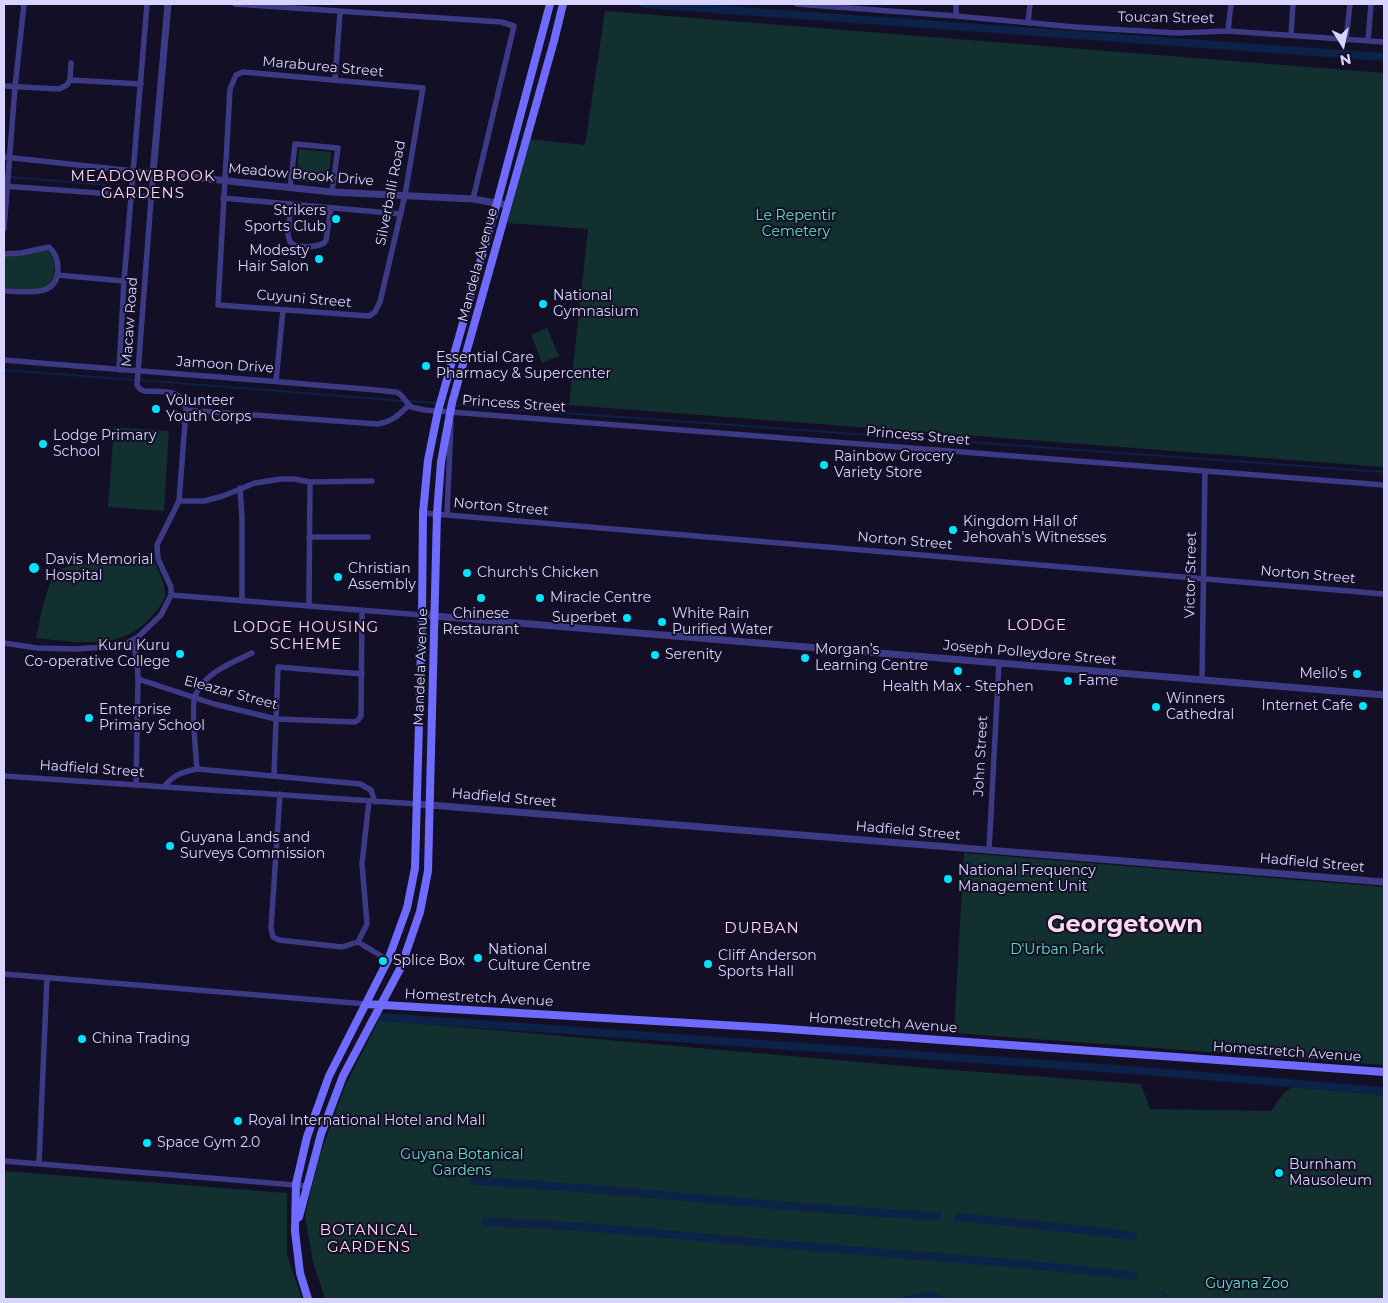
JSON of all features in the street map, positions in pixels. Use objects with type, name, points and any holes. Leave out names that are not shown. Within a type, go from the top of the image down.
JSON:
[{"type":"main road","name":"Mandela Avenue","points":[[308,1299],[300,1273],[295,1231],[296,1184],[307,1137],[329,1076],[388,960],[407,908],[415,868],[423,513],[428,460],[440,406],[550,4]]},
{"type":"main road","name":"Mandela Avenue","points":[[295,1231],[321,1134],[343,1076],[401,967],[420,912],[428,871],[437,514],[441,462],[451,409],[563,4]]},
{"type":"main road","name":"Homestretch Avenue","points":[[366,1004],[774,1028],[1384,1072]]},
{"type":"street","points":[[4,229],[6,158],[24,4]]},
{"type":"street","points":[[119,370],[124,281],[147,4]]},
{"type":"street","name":"Macaw Road","points":[[168,4],[137,385],[144,391],[180,395],[185,400],[186,410]]},
{"type":"street","points":[[236,4],[502,22],[514,26],[473,199]]},
{"type":"street","name":"Toucan Street","points":[[797,4],[1074,27],[1177,33],[1228,31],[1291,34],[1384,42]]},
{"type":"street","points":[[956,4],[956,16]]},
{"type":"street","points":[[1028,23],[1030,4]]},
{"type":"street","points":[[1228,31],[1231,4]]},
{"type":"street","points":[[1291,34],[1293,4]]},
{"type":"street","points":[[1346,40],[1350,4]]},
{"type":"street","points":[[1368,41],[1371,4]]},
{"type":"street","points":[[335,80],[340,12]]},
{"type":"street","points":[[4,86],[59,89],[67,85],[70,80],[71,62]]},
{"type":"street","name":"Maraburea Street","points":[[224,182],[230,89],[236,74],[243,72],[423,88]]},
{"type":"street","points":[[70,80],[141,84]]},
{"type":"street","name":"Silverballi Road","points":[[380,302],[405,195],[423,88]]},
{"type":"street","points":[[290,188],[295,144],[329,147],[338,148],[332,192]]},
{"type":"street","name":"Meadow Brook Drive","points":[[6,158],[224,182],[332,192],[473,199],[507,205]]},
{"type":"street","points":[[224,182],[224,198],[401,214]]},
{"type":"street","points":[[5,186],[152,197]]},
{"type":"street","name":"Cuyuni Street","points":[[224,198],[218,304],[369,316],[375,312],[380,302]]},
{"type":"street","points":[[291,204],[288,235],[290,242],[295,245],[313,246],[324,244],[331,208]]},
{"type":"street","points":[[4,254],[21,253],[50,247],[57,259],[57,275],[50,289],[43,292],[4,291]]},
{"type":"street","points":[[57,275],[124,281]]},
{"type":"street","points":[[276,381],[283,310]]},
{"type":"street","name":"Jamoon Drive","points":[[4,360],[119,370],[138,374],[276,381],[396,392],[408,404]]},
{"type":"street","points":[[4,643],[37,648],[75,649],[122,646],[132,641],[161,616],[171,595],[171,587],[158,559],[157,545],[180,501],[186,410],[377,424],[394,419],[408,404],[416,409],[440,406]]},
{"type":"street","name":"Princess Street","points":[[440,406],[451,409],[1384,485]]},
{"type":"street","points":[[447,515],[451,409]]},
{"type":"street","name":"Victor Street","points":[[1202,680],[1205,471]]},
{"type":"street","points":[[180,501],[204,501],[223,496],[240,488],[281,479],[310,482],[372,482]]},
{"type":"street","points":[[309,606],[310,482]]},
{"type":"street","points":[[240,488],[242,601]]},
{"type":"street","name":"Norton Street","points":[[423,513],[1384,594]]},
{"type":"street","points":[[309,537],[368,537]]},
{"type":"street","points":[[171,595],[422,615]]},
{"type":"street","name":"Eleazar Street","points":[[138,679],[194,698],[276,719],[357,721],[361,716],[362,610]]},
{"type":"street","name":"Joseph Polleydore Street","points":[[422,615],[1384,695]]},
{"type":"street","points":[[132,641],[137,659],[138,679],[136,785]]},
{"type":"street","points":[[197,769],[194,698],[201,684],[212,675],[227,665],[252,653]]},
{"type":"street","name":"John Street","points":[[989,850],[999,663]]},
{"type":"street","points":[[274,776],[278,667],[362,674]]},
{"type":"street","points":[[164,787],[180,772],[197,769],[360,784],[371,790],[372,802],[362,864],[367,924],[358,942],[342,947],[279,940],[273,937],[271,928],[280,794]]},
{"type":"street","name":"Hadfield Street","points":[[4,776],[417,804],[1384,882]]},
{"type":"street","points":[[358,942],[388,960]]},
{"type":"street","points":[[4,974],[366,1004]]},
{"type":"street","points":[[38,1163],[47,978]]},
{"type":"street","points":[[4,1160],[307,1186]]},
{"type":"green space","name":"Le Repentir Cemetery","points":[[605,11],[1384,73],[1384,467],[569,405],[588,229],[507,223],[530,139],[585,145]]},
{"type":"green space","points":[[299,149],[331,152],[329,183],[296,181]]},
{"type":"green space","points":[[43,250],[51,252],[55,262],[53,281],[42,290],[4,288],[4,256]]},
{"type":"green space","points":[[547,328],[559,356],[542,363],[531,335]]},
{"type":"green space","points":[[114,427],[169,431],[164,511],[108,507]]},
{"type":"green space","points":[[150,553],[162,580],[165,597],[152,616],[140,627],[127,635],[113,640],[98,642],[36,638],[50,583],[59,570],[70,566]]},
{"type":"green space","name":"D'Urban Park","points":[[964,853],[1384,887],[1384,1065],[954,1033]]},
{"type":"green space","name":"Guyana Botanical Gardens","points":[[379,1020],[939,1069],[1141,1084],[1150,1109],[1271,1111],[1283,1094],[1292,1087],[1384,1095],[1384,1299],[325,1299],[313,1262],[305,1216],[319,1158],[345,1086]]},
{"type":"green space","points":[[4,1171],[287,1193],[287,1255],[302,1299],[4,1299]]},
{"type":"water","points":[[931,1292],[948,1299],[898,1299],[908,1296]]},
{"type":"waterway","points":[[644,4],[1384,57]]},
{"type":"waterway","points":[[11,177],[105,185]]},
{"type":"waterway","points":[[4,370],[135,380]]},
{"type":"waterway","points":[[140,380],[404,401]]},
{"type":"waterway","points":[[409,401],[437,403]]},
{"type":"waterway","points":[[454,405],[1384,472]]},
{"type":"waterway","points":[[381,1017],[1144,1071],[1384,1091]]},
{"type":"waterway","points":[[474,1181],[822,1209],[938,1216]]},
{"type":"waterway","points":[[958,1217],[1133,1236]]},
{"type":"waterway","points":[[485,1222],[604,1229],[1009,1263],[1134,1276]]},
{"type":"waterway","points":[[1160,1292],[1166,1294],[1161,1299]]},
{"type":"place","name":"Strikers Sports Club","points":[[336,219]]},
{"type":"place","name":"Modesty Hair Salon","points":[[319,259]]},
{"type":"place","name":"National Gymnasium","points":[[543,304]]},
{"type":"place","name":"Essential Care Pharmacy & Supercenter","points":[[426,366]]},
{"type":"place","name":"Volunteer Youth Corps","points":[[156,409]]},
{"type":"place","name":"Lodge Primary School","points":[[43,444]]},
{"type":"place","name":"Rainbow Grocery Variety Store","points":[[824,465]]},
{"type":"place","name":"Kingdom Hall of Jehovah's Witnesses","points":[[953,530]]},
{"type":"place","name":"Davis Memorial Hospital","points":[[34,568]]},
{"type":"place","name":"Church's Chicken","points":[[467,573]]},
{"type":"place","name":"Christian Assembly","points":[[338,577]]},
{"type":"place","name":"Chinese Restaurant","points":[[481,598]]},
{"type":"place","name":"Miracle Centre","points":[[540,598]]},
{"type":"place","name":"Superbet","points":[[627,618]]},
{"type":"place","name":"White Rain Purified Water","points":[[662,622]]},
{"type":"place","name":"Kuru Kuru Co-operative College","points":[[180,654]]},
{"type":"place","name":"Serenity","points":[[655,655]]},
{"type":"place","name":"Morgan’s Learning Centre","points":[[805,658]]},
{"type":"place","name":"Health Max - Stephen","points":[[958,671]]},
{"type":"place","name":"Mello's","points":[[1357,674]]},
{"type":"place","name":"Fame","points":[[1068,681]]},
{"type":"place","name":"Internet Cafe","points":[[1363,706]]},
{"type":"place","name":"Winners Cathedral","points":[[1156,707]]},
{"type":"place","name":"Enterprise Primary School","points":[[89,718]]},
{"type":"place","name":"Guyana Lands and Surveys Commission","points":[[170,846]]},
{"type":"place","name":"National Frequency Management Unit","points":[[948,879]]},
{"type":"place","name":"National Culture Centre","points":[[478,958]]},
{"type":"place","name":"Splice Box","points":[[383,961]]},
{"type":"place","name":"Cliff Anderson Sports Hall","points":[[708,964]]},
{"type":"place","name":"China Trading","points":[[82,1039]]},
{"type":"place","name":"Royal International Hotel and Mall","points":[[238,1121]]},
{"type":"place","name":"Space Gym 2.0","points":[[147,1143]]},
{"type":"place","name":"Burnham Mausoleum","points":[[1279,1173]]},
{"type":"district","name":"MEADOWBROOK GARDENS","points":[[143,186]]},
{"type":"district","name":"LODGE","points":[[1037,626]]},
{"type":"district","name":"LODGE HOUSING SCHEME","points":[[306,636]]},
{"type":"district","name":"Georgetown","points":[[1125,925]]},
{"type":"district","name":"DURBAN","points":[[762,929]]},
{"type":"district","name":"BOTANICAL GARDENS","points":[[369,1240]]},
{"type":"park label","name":"Guyana Zoo","points":[[1247,1284]]}]
